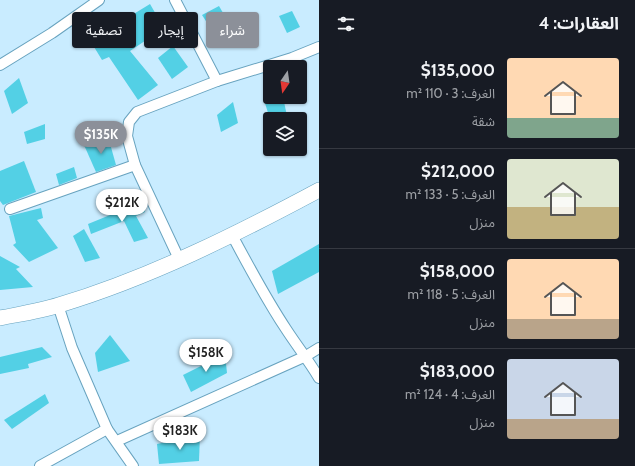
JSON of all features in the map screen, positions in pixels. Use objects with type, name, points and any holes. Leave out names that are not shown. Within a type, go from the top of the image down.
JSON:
[{"type":"main road","points":[[0,318],[58,306],[121,283],[232,235],[319,190]]},
{"type":"street","points":[[0,65],[52,33],[99,0]]},
{"type":"street","points":[[174,0],[218,81]]},
{"type":"street","points":[[179,259],[135,165],[127,136],[129,122],[133,116],[144,109],[218,81],[319,48]]},
{"type":"street","points":[[10,209],[135,165]]},
{"type":"street","points":[[232,235],[271,306],[306,356],[319,378]]},
{"type":"street","points":[[58,306],[74,355],[107,429],[117,441],[133,466]]},
{"type":"street","points":[[117,441],[306,356],[319,348]]},
{"type":"street","points":[[40,466],[107,429]]},
{"type":"building","points":[[150,4],[155,12],[144,12],[144,42],[136,47],[136,13]]},
{"type":"building","points":[[219,6],[222,12],[208,12]]},
{"type":"building","points":[[292,11],[300,27],[287,33],[279,16]]},
{"type":"building","points":[[206,13],[206,21],[202,15]]},
{"type":"building","points":[[95,48],[134,48],[130,51],[158,85],[138,100],[109,57],[102,60]]},
{"type":"building","points":[[170,48],[174,48],[188,67],[172,79],[158,58]]},
{"type":"building","points":[[19,78],[28,103],[12,114],[4,91]]},
{"type":"building","points":[[233,102],[238,123],[221,132],[217,115]]},
{"type":"building","points":[[265,104],[284,104],[286,112],[268,112]]},
{"type":"building","points":[[45,124],[45,139],[27,144],[24,132]]},
{"type":"building","points":[[109,140],[116,165],[96,172],[84,145]]},
{"type":"building","points":[[24,161],[36,192],[3,205],[0,201],[0,171]]},
{"type":"building","points":[[74,167],[77,178],[59,185],[56,174]]},
{"type":"building","points":[[143,207],[145,212],[136,216],[148,238],[134,242],[124,221],[91,234],[88,224],[115,213]]},
{"type":"building","points":[[41,208],[43,218],[37,220],[58,248],[29,262],[13,245],[16,243],[9,216]]},
{"type":"building","points":[[84,229],[100,258],[85,262],[73,236]]},
{"type":"building","points":[[319,244],[319,272],[278,294],[272,271]]},
{"type":"building","points":[[0,256],[20,267],[16,269],[33,287],[0,290]]},
{"type":"building","points":[[110,335],[130,361],[98,372],[95,353]]},
{"type":"building","points":[[42,347],[52,357],[28,364],[29,368],[0,374],[0,357]]},
{"type":"building","points":[[225,354],[227,373],[191,392],[183,375]]},
{"type":"building","points":[[45,394],[49,403],[12,429],[4,420]]},
{"type":"building","points":[[200,435],[199,461],[159,464],[157,444]]}]
